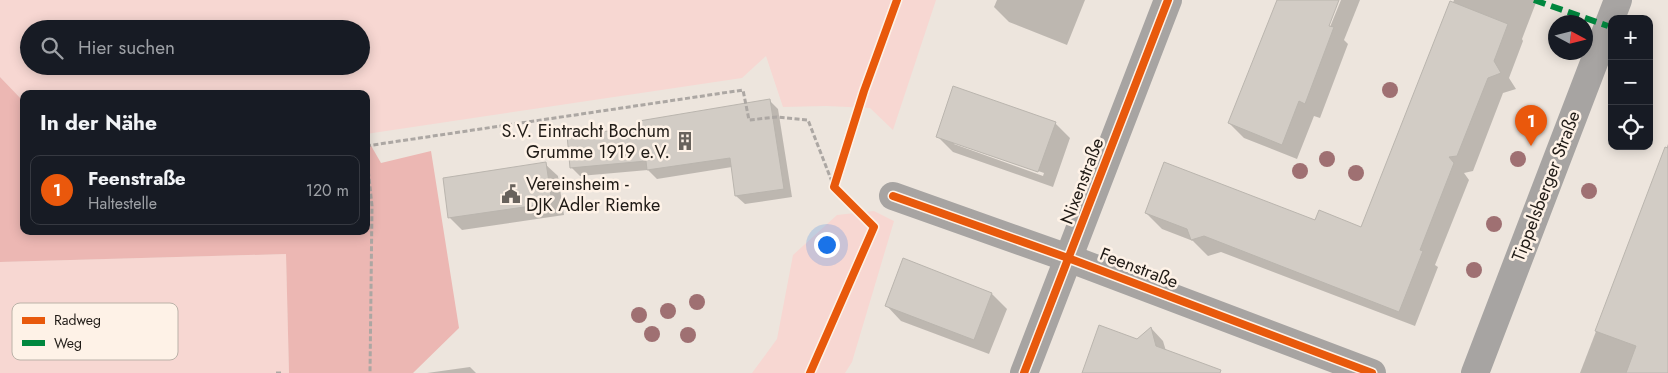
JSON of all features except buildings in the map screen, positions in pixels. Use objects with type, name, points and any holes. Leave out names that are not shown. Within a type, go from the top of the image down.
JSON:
[{"type":"street","name":"Nixenstraße","points":[[1024,373],[1168,0]]},
{"type":"street","name":"Tippelsberger Straße","points":[[1475,373],[1618,0]]},
{"type":"street","name":"Feenstraße","points":[[893,196],[1068,258],[1372,373]]},
{"type":"path","points":[[370,146],[743,90],[749,120],[777,117],[808,120],[834,186]]},
{"type":"path","points":[[370,186],[372,206],[370,373]]},
{"type":"path","points":[[276,373],[282,373]]},
{"type":"shaded area","points":[[0,0],[936,0],[893,130],[870,108],[783,107],[766,56],[742,78],[370,133],[370,90],[20,90],[20,98],[0,77]]},
{"type":"shaded area","points":[[0,77],[20,98],[20,235],[370,235],[370,144],[381,163],[431,151],[459,328],[413,373],[289,373],[286,254],[0,262]]},
{"type":"shaded area","points":[[874,211],[894,221],[852,362],[845,373],[752,373],[777,339],[793,255],[837,215]]},
{"type":"shaded area","points":[[286,254],[289,373],[0,373],[0,262]]},
{"type":"marked path","points":[[1534,0],[1608,26]]},
{"type":"cycle path","points":[[810,373],[874,227],[834,187],[864,91],[897,0]]},
{"type":"cycle path","points":[[1024,373],[1168,0]]},
{"type":"cycle path","points":[[893,196],[1068,258],[1372,373]]},
{"type":"place","name":"S.V. Eintracht Bochum Grumme 1919 e.V.","points":[[685,141]]},
{"type":"place","name":"Feenstraße","points":[[1531,146]]},
{"type":"place","name":"Vereinsheim - DJK Adler Riemke","points":[[511,194]]}]
